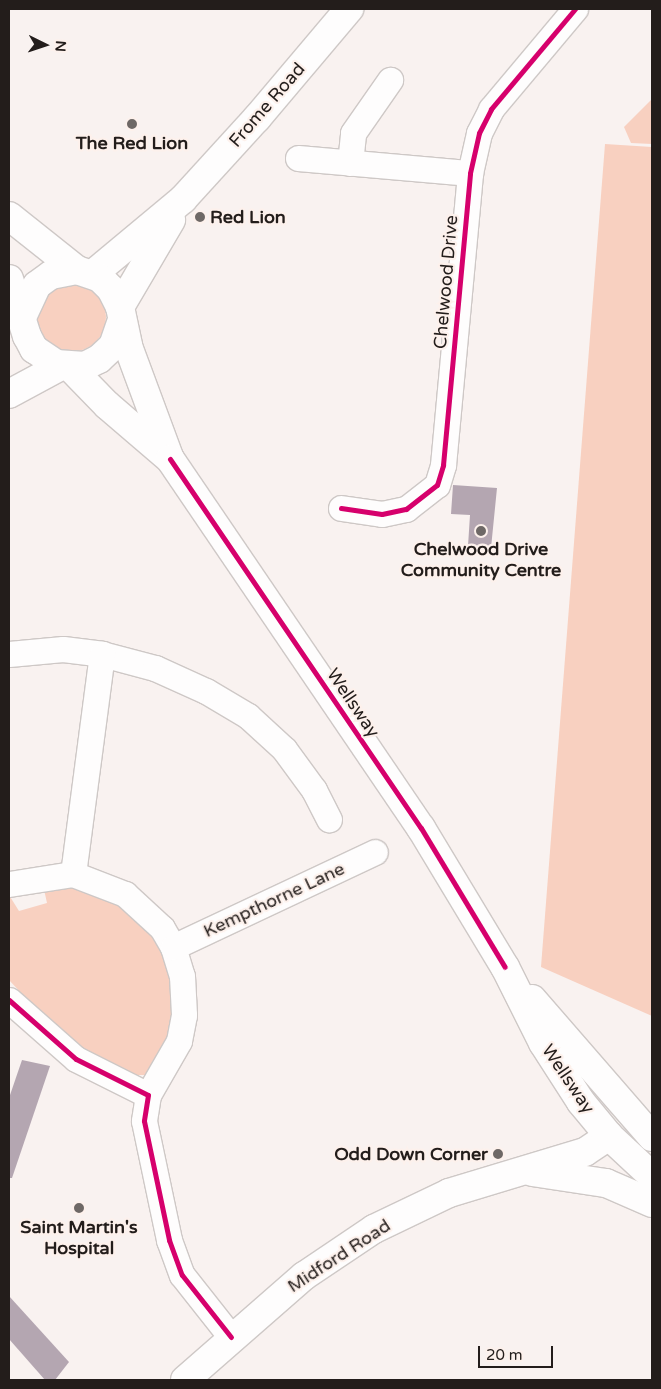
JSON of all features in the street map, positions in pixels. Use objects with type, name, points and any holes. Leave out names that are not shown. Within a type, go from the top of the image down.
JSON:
[{"type":"main road","name":"Frome Road","points":[[85,272],[183,199],[257,118],[349,9]]},
{"type":"main road","name":"Frome Road","points":[[120,315],[183,199]]},
{"type":"main road","name":"Wellsway","points":[[9,216],[111,289],[170,459],[420,828],[504,967],[543,1043],[609,1136],[652,1176]]},
{"type":"main road","points":[[19,331],[37,285],[60,271],[85,272]]},
{"type":"main road","name":"Wellsway","points":[[9,279],[19,331],[34,349],[66,366],[107,405],[170,459]]},
{"type":"main road","points":[[9,394],[66,366],[99,359],[113,346],[120,315]]},
{"type":"main road","name":"Wellsway","points":[[504,967],[652,1138]]},
{"type":"main road","name":"Midford Road","points":[[185,1380],[231,1337],[304,1276],[374,1229],[449,1193],[516,1170],[585,1152],[609,1136],[632,1116]]},
{"type":"main road","points":[[516,1170],[606,1183],[652,1204]]},
{"type":"street","name":"Chelwood Drive","points":[[341,508],[382,514],[406,509],[437,485],[443,465],[470,173],[479,133],[491,109],[575,9]]},
{"type":"street","points":[[350,162],[353,134],[390,80]]},
{"type":"street","points":[[298,158],[470,173]]},
{"type":"street","points":[[9,654],[63,649],[102,654],[156,668],[248,716],[284,749],[314,790],[329,819]]},
{"type":"street","points":[[73,874],[102,654]]},
{"type":"street","name":"Kempthorne Lane","points":[[173,947],[375,852]]},
{"type":"street","points":[[9,884],[73,874],[125,894],[144,909],[173,947],[182,976],[184,1015],[179,1041],[148,1095],[144,1121],[169,1240],[182,1275],[231,1337]]},
{"type":"street","points":[[9,1000],[76,1060],[148,1095]]},
{"type":"shaded area","points":[[652,99],[652,144],[631,143],[624,127]]},
{"type":"shaded area","points":[[605,144],[652,147],[652,1016],[541,967]]},
{"type":"shaded area","points":[[71,282],[90,288],[100,298],[106,317],[100,336],[90,346],[71,352],[52,346],[42,336],[36,317],[42,298],[52,288]]},
{"type":"shaded area","points":[[67,884],[122,901],[156,936],[175,978],[174,1032],[146,1075],[133,1075],[67,1042],[9,980],[9,895],[19,911],[47,903],[43,885]]},
{"type":"building","name":"Chelwood Drive Community Centre","points":[[453,485],[497,488],[491,548],[468,546],[470,515],[451,514]]},
{"type":"building","points":[[22,1060],[50,1066],[12,1178],[9,1178],[9,1098]]},
{"type":"building","points":[[9,1296],[69,1362],[55,1380],[45,1380],[9,1339]]},
{"type":"cycle path","points":[[341,508],[382,514],[406,509],[437,485],[443,465],[470,173],[479,133],[491,109],[575,9]]},
{"type":"cycle path","points":[[170,459],[421,828],[505,967]]},
{"type":"cycle path","points":[[9,1000],[76,1059],[148,1095],[144,1121],[169,1240],[182,1275],[231,1337]]},
{"type":"place","name":"The Red Lion","points":[[132,124]]},
{"type":"place","name":"Red Lion","points":[[200,217]]},
{"type":"place","name":"Chelwood Drive Community Centre","points":[[481,531]]},
{"type":"place","name":"Odd Down Corner","points":[[498,1154]]},
{"type":"place","name":"Saint Martin's Hospital","points":[[79,1208]]}]
